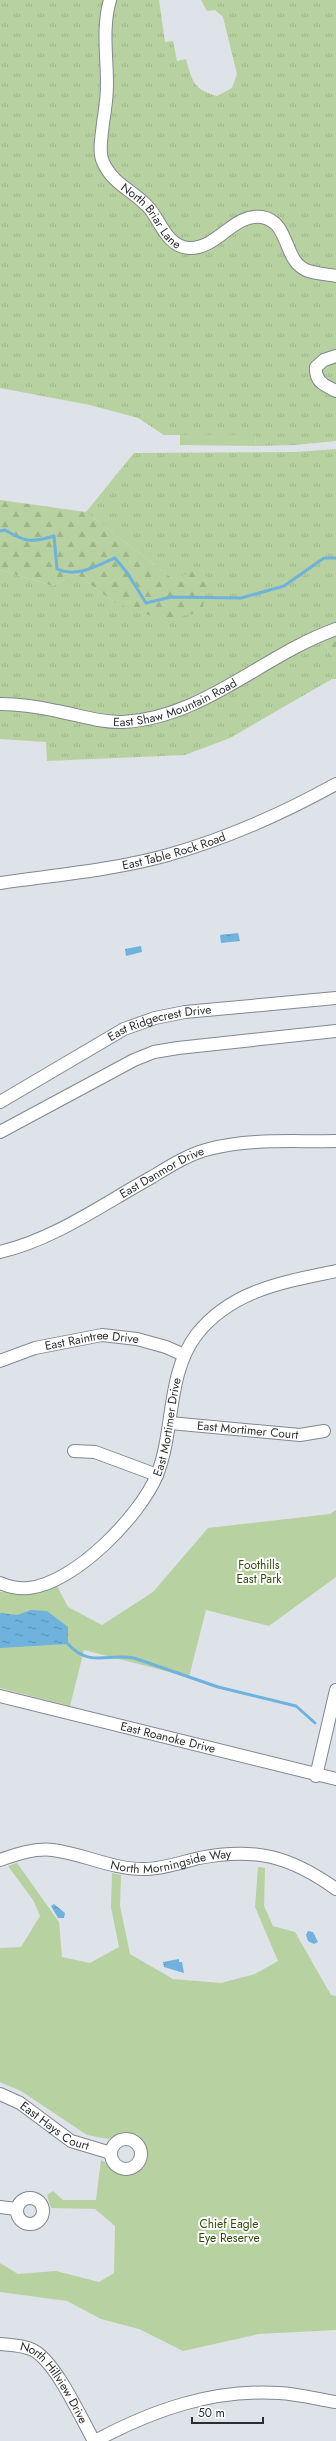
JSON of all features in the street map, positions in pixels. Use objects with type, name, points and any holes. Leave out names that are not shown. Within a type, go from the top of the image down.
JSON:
[{"type":"street","name":"North Briar Lane","points":[[110,0],[105,32],[107,85],[101,148],[102,161],[114,180],[149,208],[166,234],[176,244],[188,248],[200,247],[212,242],[239,221],[261,217],[272,221],[280,229],[296,262],[306,270],[336,276]]},
{"type":"street","points":[[336,356],[324,360],[316,367],[316,375],[321,384],[336,391]]},
{"type":"street","name":"East Shaw Mountain Road","points":[[0,704],[122,722],[149,720],[173,713],[200,701],[279,654],[312,637],[336,629]]},
{"type":"street","name":"East Table Rock Road","points":[[0,883],[103,868],[167,855],[231,835],[290,810],[336,784]]},
{"type":"street","name":"East Ridgecrest Drive","points":[[0,1102],[124,1029],[154,1018],[185,1012],[336,998]]},
{"type":"street","name":"East Ridgecrest Drive","points":[[0,1132],[134,1060],[154,1052],[178,1048],[336,1031]]},
{"type":"street","name":"East Danmor Drive","points":[[0,1252],[22,1247],[52,1233],[182,1160],[208,1149],[241,1143],[336,1141]]},
{"type":"street","name":"East Mortimer Drive","points":[[0,1583],[10,1587],[30,1588],[52,1581],[73,1569],[98,1550],[120,1529],[137,1509],[157,1475],[170,1423],[171,1409],[184,1355],[197,1335],[217,1313],[242,1296],[272,1285],[336,1271]]},
{"type":"street","name":"East Raintree Drive","points":[[0,1361],[35,1348],[102,1335],[137,1339],[166,1347],[184,1355]]},
{"type":"street","name":"East Mortimer Court","points":[[170,1423],[300,1435],[324,1430]]},
{"type":"street","points":[[74,1451],[95,1452],[157,1475]]},
{"type":"street","points":[[316,1776],[336,1690]]},
{"type":"street","name":"East Roanoke Drive","points":[[0,1696],[316,1776],[336,1779]]},
{"type":"street","name":"North Morningside Way","points":[[0,1860],[27,1851],[53,1850],[116,1866],[146,1869],[224,1853],[263,1855],[277,1857],[311,1872],[336,1889]]},
{"type":"street","name":"East Hays Court","points":[[0,2094],[20,2103],[71,2141],[111,2153]]},
{"type":"street","points":[[0,2207],[16,2209]]},
{"type":"street","name":"North Hillview Drive","points":[[0,2344],[18,2345],[34,2351],[55,2370],[95,2441]]},
{"type":"street","points":[[95,2441],[121,2426],[155,2411],[205,2398],[279,2393],[336,2402]]},
{"type":"green space","points":[[0,0],[159,0],[165,42],[173,41],[177,61],[186,59],[195,84],[203,91],[217,96],[232,88],[237,74],[223,17],[215,10],[207,11],[201,0],[336,0],[336,441],[295,445],[256,446],[255,435],[164,435],[138,418],[90,405],[0,388]]},
{"type":"green space","points":[[180,435],[255,435],[256,446],[180,445]]},
{"type":"green space","points":[[336,449],[336,636],[322,640],[336,662],[336,679],[332,679],[230,738],[185,755],[47,761],[46,742],[0,739],[0,570],[53,586],[75,573],[114,602],[173,579],[86,512],[134,453],[296,452]]},
{"type":"green space","points":[[0,500],[86,512],[173,579],[196,570],[208,577],[202,612],[162,620],[114,602],[75,573],[53,586],[0,570]]},
{"type":"green space","points":[[336,636],[336,662],[322,640]]},
{"type":"green space","name":"Foothills East Park","points":[[336,1510],[336,1577],[269,1626],[206,1610],[189,1677],[84,1650],[70,1706],[0,1688],[0,1592],[34,1593],[57,1586],[68,1607],[102,1625],[153,1592],[208,1528],[330,1514]]},
{"type":"green space","name":"Chief Eagle Eye Reserve","points":[[17,1863],[59,1922],[62,1957],[90,1963],[119,1947],[111,1907],[112,1873],[121,1875],[120,1906],[130,1954],[173,1979],[221,1983],[255,1974],[278,1961],[255,1907],[258,1867],[265,1868],[264,1906],[273,1926],[295,1932],[331,1995],[336,1996],[336,2330],[259,2334],[183,2351],[139,2329],[101,2319],[67,2301],[0,2292],[0,2263],[18,2274],[56,2271],[99,2282],[114,2273],[115,2226],[95,2209],[51,2208],[47,2195],[53,2191],[63,2200],[96,2200],[101,2160],[121,2174],[133,2173],[144,2165],[147,2152],[142,2139],[137,2134],[122,2132],[108,2139],[87,2135],[21,2091],[0,2082],[0,1948],[21,1947],[40,1916],[33,1900],[8,1866]]},
{"type":"water","points":[[238,933],[240,941],[221,943],[220,935]]},
{"type":"water","points":[[141,946],[142,952],[126,956],[125,949]]},
{"type":"water","points":[[31,1610],[47,1611],[68,1627],[68,1644],[0,1648],[0,1613],[17,1615]]},
{"type":"water","points":[[54,1904],[65,1913],[64,1918],[58,1918],[51,1906]]},
{"type":"water","points":[[308,1931],[313,1932],[318,1942],[314,1944],[308,1941],[306,1935]]},
{"type":"water","points":[[179,1959],[179,1962],[182,1962],[184,1973],[164,1967],[163,1962]]},
{"type":"waterway","points":[[0,531],[5,530],[18,537],[28,540],[39,540],[54,536],[57,569],[64,571],[79,572],[115,558],[128,574],[146,603],[171,597],[241,598],[284,586],[324,558],[336,558]]},
{"type":"waterway","points":[[68,1644],[84,1656],[92,1658],[134,1658],[218,1687],[296,1706],[315,1723]]}]
